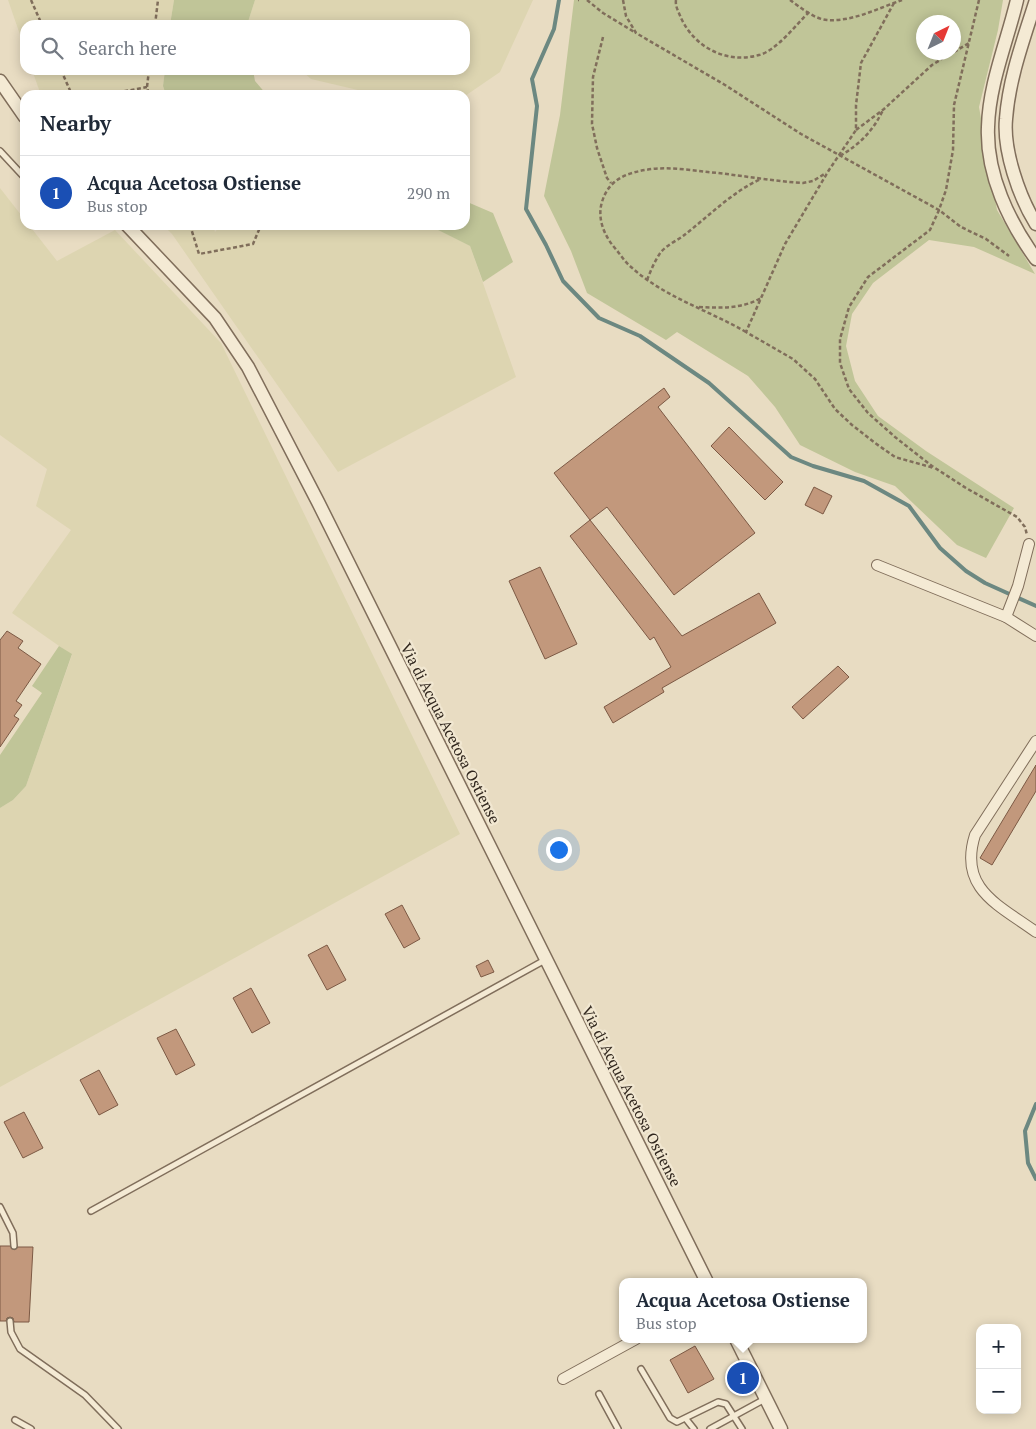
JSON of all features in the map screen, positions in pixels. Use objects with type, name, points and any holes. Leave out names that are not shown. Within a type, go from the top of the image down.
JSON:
[{"type":"street","points":[[1017,0],[991,100],[988,141],[994,174],[1004,201],[1019,233],[1036,259]]},
{"type":"street","points":[[1036,0],[1012,85],[1006,126],[1008,147],[1014,171],[1027,207],[1036,224]]},
{"type":"street","points":[[0,81],[20,110]]},
{"type":"street","name":"Via di Acqua Acetosa Ostiense","points":[[132,230],[215,318],[248,367],[318,502],[705,1278]]},
{"type":"street","points":[[1006,618],[1018,586],[1029,544]]},
{"type":"street","points":[[877,565],[1006,618],[1036,636]]},
{"type":"street","points":[[1036,741],[975,835],[971,849],[970,864],[974,878],[982,891],[1036,932]]},
{"type":"street","points":[[563,1379],[629,1343]]},
{"type":"street","points":[[738,1343],[781,1429]]},
{"type":"lane","points":[[0,151],[20,173]]},
{"type":"lane","points":[[91,1211],[546,960]]},
{"type":"lane","points":[[0,1207],[13,1233],[14,1246]]},
{"type":"lane","points":[[10,1321],[11,1332],[20,1349],[85,1396],[118,1429]]},
{"type":"lane","points":[[641,1369],[670,1418],[677,1422],[718,1402],[726,1404],[742,1429]]},
{"type":"lane","points":[[599,1394],[618,1429]]},
{"type":"lane","points":[[710,1429],[766,1399]]},
{"type":"lane","points":[[686,1419],[694,1429]]},
{"type":"lane","points":[[15,1420],[31,1429]]},
{"type":"lane","points":[[677,1422],[677,1429]]},
{"type":"path","points":[[31,0],[40,20]]},
{"type":"path","points":[[156,20],[158,0]]},
{"type":"path","points":[[587,0],[603,13],[725,85],[801,134],[940,210],[961,227],[975,233],[1010,256]]},
{"type":"path","points":[[623,0],[626,16],[636,33]]},
{"type":"path","points":[[676,0],[675,5],[684,25],[695,40],[709,50],[724,55],[744,57],[760,55],[782,40],[808,12]]},
{"type":"path","points":[[790,0],[808,12],[826,20],[850,18],[902,0]]},
{"type":"path","points":[[886,0],[886,6]]},
{"type":"path","points":[[979,0],[954,105],[953,150],[946,190],[940,210],[930,230],[868,277],[849,307],[840,339],[840,363],[850,389],[868,413],[895,437],[938,469],[966,488],[1017,517],[1025,527],[1029,544]]},
{"type":"path","points":[[856,130],[856,105],[861,63],[894,3]]},
{"type":"path","points":[[603,37],[592,76],[592,124],[604,171],[612,183]]},
{"type":"path","points":[[961,47],[970,42]]},
{"type":"path","points":[[746,332],[785,244],[829,170],[856,130],[884,109],[932,65],[940,60]]},
{"type":"path","points":[[63,75],[70,90]]},
{"type":"path","points":[[148,75],[148,90]]},
{"type":"path","points":[[128,90],[147,86]]},
{"type":"path","points":[[839,156],[854,148],[866,138],[884,109]]},
{"type":"path","points":[[829,170],[813,181],[802,182],[679,168],[653,169],[626,174],[612,183],[604,194],[600,207],[601,221],[606,237],[630,266],[656,287],[721,318],[793,359],[815,379],[836,409],[852,425],[875,443],[894,457],[938,469]]},
{"type":"path","points":[[647,280],[655,260],[663,250],[699,224],[710,212],[753,182],[762,178]]},
{"type":"path","points":[[192,230],[199,254],[253,244],[259,230]]},
{"type":"path","points":[[695,306],[720,308],[742,306],[762,297]]},
{"type":"shaded area","points":[[8,0],[174,0],[171,20],[20,20],[20,35]]},
{"type":"shaded area","points":[[255,0],[533,0],[500,72],[470,93],[470,90],[358,90],[311,79],[307,75],[470,75],[470,20],[249,20]]},
{"type":"shaded area","points":[[34,75],[164,75],[164,90],[39,90]]},
{"type":"shaded area","points":[[0,188],[20,214],[20,230],[33,230],[57,261],[115,230],[221,343],[460,834],[0,1087],[0,808],[13,800],[26,786],[72,655],[12,613],[71,530],[36,506],[47,469],[0,435]]},
{"type":"shaded area","points":[[168,230],[214,230],[215,232],[217,230],[438,230],[470,246],[516,377],[338,472]]},
{"type":"green space","points":[[174,0],[255,0],[249,20],[171,20]]},
{"type":"green space","points":[[574,0],[1003,0],[998,30],[979,107],[997,210],[1035,274],[974,247],[929,240],[873,283],[852,314],[846,346],[855,381],[878,416],[926,451],[1014,508],[986,558],[957,545],[895,486],[855,472],[800,445],[775,407],[748,376],[677,332],[666,340],[587,293],[571,251],[544,196],[560,115]]},
{"type":"green space","points":[[164,75],[254,75],[255,81],[263,90],[164,90]]},
{"type":"green space","points":[[470,203],[493,213],[513,262],[483,282],[470,246],[438,230],[470,230]]},
{"type":"green space","points":[[59,646],[72,654],[26,786],[13,800],[0,808],[0,755],[42,693],[32,686]]},
{"type":"building","points":[[664,388],[670,397],[658,407],[755,533],[674,595],[607,507],[590,520],[554,473]]},
{"type":"building","points":[[729,427],[783,482],[765,500],[711,446]]},
{"type":"building","points":[[814,487],[832,496],[823,514],[805,505]]},
{"type":"building","points":[[590,520],[682,636],[759,593],[776,623],[662,688],[664,692],[613,723],[604,707],[671,667],[654,637],[650,640],[570,536]]},
{"type":"building","points":[[540,567],[577,644],[545,659],[509,581]]},
{"type":"building","points":[[7,631],[23,641],[18,648],[41,664],[16,701],[22,705],[14,716],[19,719],[0,747],[0,640]]},
{"type":"building","points":[[838,666],[849,677],[803,719],[792,707]]},
{"type":"building","points":[[1036,765],[1036,791],[992,865],[980,858]]},
{"type":"building","points":[[402,905],[420,939],[404,948],[385,914]]},
{"type":"building","points":[[327,945],[346,980],[327,990],[308,955]]},
{"type":"building","points":[[488,960],[494,972],[481,977],[476,966]]},
{"type":"building","points":[[251,988],[270,1023],[252,1033],[233,998]]},
{"type":"building","points":[[176,1029],[195,1065],[176,1075],[157,1038]]},
{"type":"building","points":[[99,1070],[118,1105],[99,1115],[80,1080]]},
{"type":"building","points":[[24,1112],[43,1148],[23,1158],[4,1122]]},
{"type":"building","points":[[0,1246],[10,1246],[14,1250],[18,1247],[33,1247],[29,1322],[14,1322],[13,1318],[10,1317],[6,1321],[0,1321]]},
{"type":"building","points":[[695,1346],[714,1379],[688,1393],[670,1360]]},
{"type":"waterway","points":[[559,0],[554,29],[532,79],[537,106],[526,209],[563,281],[599,318],[640,336],[709,383],[791,457],[813,466],[864,481],[909,506],[940,548],[966,571],[985,583],[1036,606]]},
{"type":"waterway","points":[[1036,1104],[1025,1131],[1028,1163],[1036,1179]]},
{"type":"place","name":"Acqua Acetosa Ostiense","points":[[743,1378]]}]
